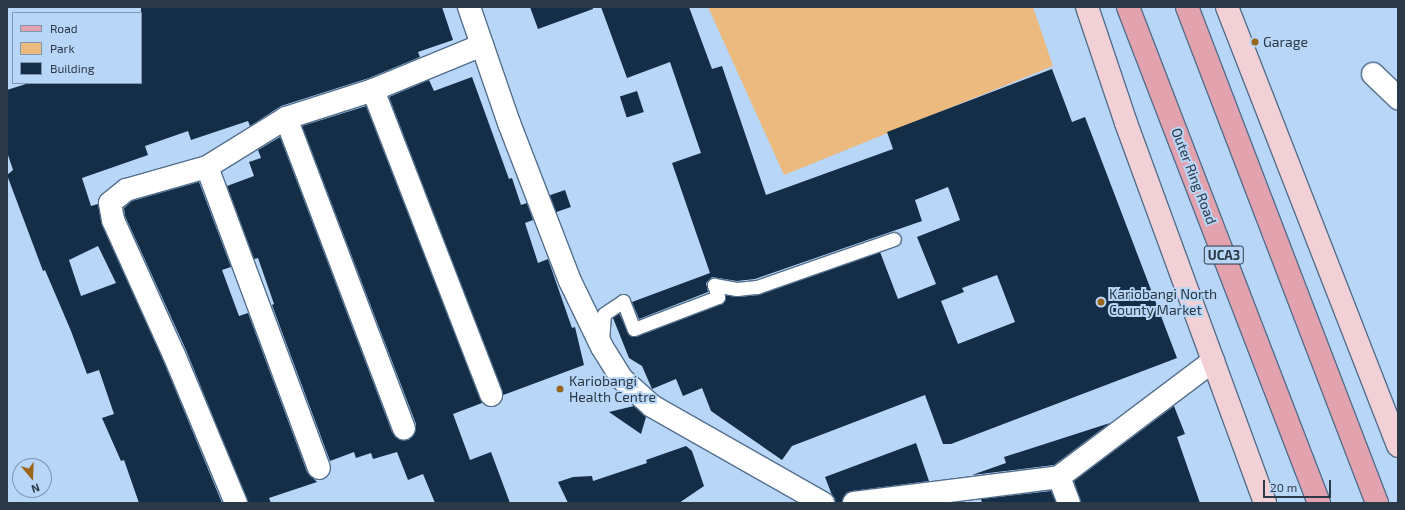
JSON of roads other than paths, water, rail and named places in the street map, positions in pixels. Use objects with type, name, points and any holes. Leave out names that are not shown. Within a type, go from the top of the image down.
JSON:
[{"type":"main road","points":[[1087,7],[1126,123],[1265,503]]},
{"type":"main road","name":"Outer Ring Road","points":[[1128,7],[1319,503]]},
{"type":"main road","points":[[1187,7],[1377,503]]},
{"type":"main road","points":[[1227,7],[1398,446]]},
{"type":"street","points":[[469,7],[509,123],[570,281],[602,347],[622,379],[652,406],[823,503]]},
{"type":"street","points":[[236,503],[110,211],[110,203],[126,190],[207,167],[286,118],[373,90],[482,45]]},
{"type":"street","points":[[1373,74],[1398,98]]},
{"type":"street","points":[[373,90],[491,395]]},
{"type":"street","points":[[286,118],[404,428]]},
{"type":"street","points":[[207,167],[319,468]]},
{"type":"street","points":[[854,503],[1059,476],[1213,361]]},
{"type":"street","points":[[1059,476],[1069,503]]},
{"type":"street","points":[[940,481],[948,503]]},
{"type":"lane","points":[[602,347],[604,314],[623,301],[634,330],[718,297],[714,285],[737,289],[758,287],[894,239]]},
{"type":"place","name":"Garage","points":[[1255,42]]},
{"type":"place","name":"Kariobangi North County Market","points":[[1101,302]]},
{"type":"place","name":"Kariobangi Health Centre","points":[[560,389]]}]
